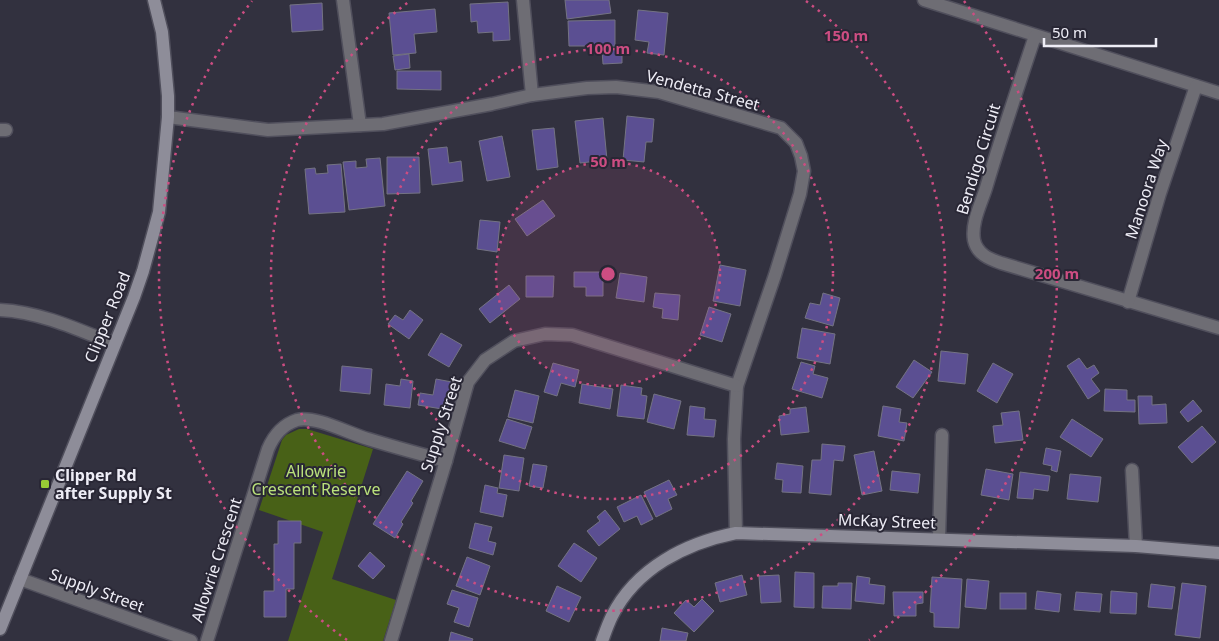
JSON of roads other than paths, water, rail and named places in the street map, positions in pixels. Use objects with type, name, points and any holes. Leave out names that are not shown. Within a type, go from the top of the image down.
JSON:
[{"type":"street","name":"Clipper Road","points":[[0,629],[143,272],[159,212],[168,117],[168,96],[162,32],[154,0]]},
{"type":"street","points":[[343,0],[360,125]]},
{"type":"street","points":[[523,0],[532,95]]},
{"type":"street","points":[[924,0],[1219,93]]},
{"type":"street","name":"Bendigo Circuit","points":[[1035,36],[975,225],[974,241],[982,254],[989,259],[1219,328]]},
{"type":"street","name":"Manoora Way","points":[[1128,302],[1160,193],[1196,86]]},
{"type":"street","name":"Vendetta Street","points":[[168,117],[268,130],[392,123],[532,95],[587,88],[616,87],[659,92],[781,128],[796,144],[804,171],[800,194],[764,309],[737,386],[734,440],[736,533]]},
{"type":"street","points":[[0,310],[14,311],[49,319],[114,344]]},
{"type":"street","name":"Supply Street","points":[[391,641],[468,382],[485,360],[514,341],[545,334],[572,335],[737,386]]},
{"type":"street","name":"Allowrie Crescent","points":[[207,641],[268,449],[273,436],[282,428],[298,420],[313,420],[367,439],[446,461]]},
{"type":"street","points":[[938,538],[942,435]]},
{"type":"street","points":[[1132,470],[1136,546]]},
{"type":"street","name":"McKay Street","points":[[602,641],[612,616],[625,595],[641,578],[663,560],[703,541],[736,533],[938,538],[1136,546],[1219,553]]},
{"type":"street","name":"Supply Street","points":[[20,579],[191,641]]},
{"type":"place","name":"Clipper Rd after Supply St","points":[[45,484]]},
{"type":"park label","name":"Allowrie Crescent Reserve","points":[[316,480]]}]
